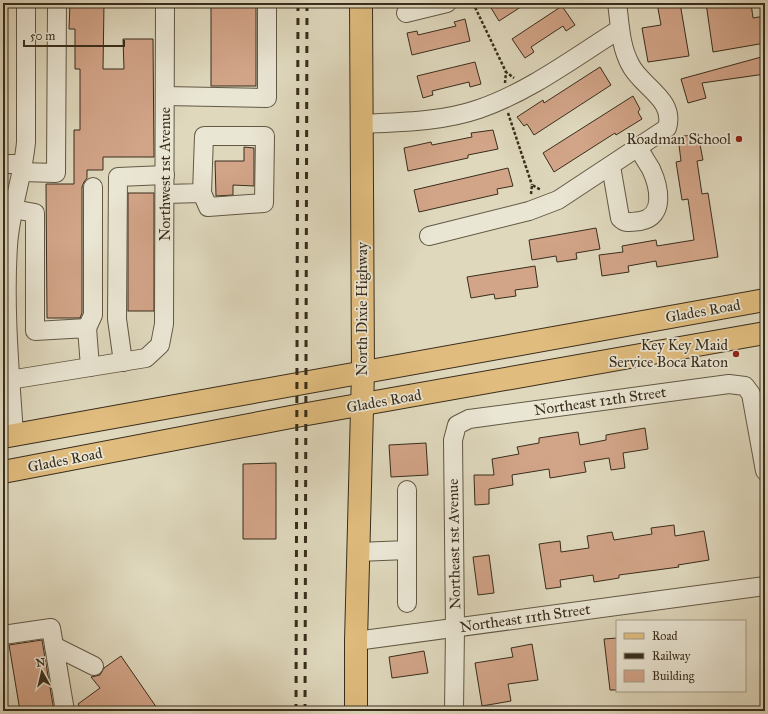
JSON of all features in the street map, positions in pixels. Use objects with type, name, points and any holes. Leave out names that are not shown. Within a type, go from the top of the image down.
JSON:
[{"type":"main road","name":"North Dixie Highway","points":[[356,711],[356,641],[363,372],[361,3]]},
{"type":"main road","name":"Glades Road","points":[[9,436],[765,300]]},
{"type":"main road","name":"Glades Road","points":[[3,472],[296,416],[361,406],[604,361],[765,334]]},
{"type":"street","points":[[9,436],[7,380],[8,245],[13,209],[26,142],[26,3]]},
{"type":"street","points":[[3,164],[56,172],[57,3]]},
{"type":"street","name":"Northwest 1st Avenue","points":[[123,362],[146,358],[160,345],[164,324],[165,3]]},
{"type":"street","points":[[165,96],[267,98],[267,3]]},
{"type":"street","points":[[406,13],[447,3]]},
{"type":"street","points":[[429,236],[529,211],[552,203],[611,166],[667,128],[670,121],[664,102],[631,66],[622,42],[617,3]]},
{"type":"street","points":[[26,27],[57,26]]},
{"type":"street","points":[[361,124],[434,119],[478,109],[527,87],[620,29]]},
{"type":"street","points":[[204,136],[264,136],[264,203],[208,207],[202,193],[204,136]]},
{"type":"street","points":[[611,166],[620,218],[623,222],[628,223],[648,220],[658,207],[658,196],[656,182],[651,169],[638,148]]},
{"type":"street","points":[[7,380],[123,362],[117,319],[118,177],[165,176]]},
{"type":"street","points":[[90,367],[87,328],[93,315],[92,187]]},
{"type":"street","points":[[165,194],[202,193]]},
{"type":"street","points":[[13,209],[35,213],[35,331],[87,328]]},
{"type":"street","points":[[8,304],[35,304]]},
{"type":"street","name":"Northeast 12th Street","points":[[457,425],[469,419],[729,384],[745,386],[751,394],[765,471]]},
{"type":"street","name":"Northeast 1st Avenue","points":[[454,711],[455,628],[452,440],[457,425]]},
{"type":"street","points":[[407,490],[407,603]]},
{"type":"street","points":[[358,552],[407,550]]},
{"type":"street","name":"Northeast 11th Street","points":[[356,641],[765,586]]},
{"type":"street","points":[[3,635],[51,628],[65,711]]},
{"type":"street","points":[[54,646],[94,666]]},
{"type":"path","points":[[473,3],[506,72],[527,87]]},
{"type":"path","points":[[506,72],[503,99],[532,184]]},
{"type":"building","points":[[70,3],[104,3],[103,69],[124,69],[123,39],[153,39],[154,157],[103,157],[103,170],[87,170],[87,178],[82,187],[82,313],[80,318],[47,318],[46,184],[74,184],[74,130],[80,130],[80,69],[75,69],[75,29],[69,29]]},
{"type":"building","points":[[211,3],[256,3],[256,86],[211,86]]},
{"type":"building","points":[[488,3],[527,3],[499,21]]},
{"type":"building","points":[[657,3],[680,3],[689,56],[648,62],[642,28],[661,25]]},
{"type":"building","points":[[706,3],[751,3],[753,18],[765,16],[765,43],[713,52]]},
{"type":"building","points":[[562,6],[575,25],[566,31],[563,26],[531,47],[534,52],[525,58],[512,39]]},
{"type":"building","points":[[465,19],[470,41],[412,55],[407,33],[417,31],[418,35],[456,26],[454,22]]},
{"type":"building","points":[[765,56],[765,74],[702,83],[706,98],[688,103],[681,79]]},
{"type":"building","points":[[475,62],[481,84],[470,87],[469,82],[432,91],[433,95],[423,98],[417,76]]},
{"type":"building","points":[[600,67],[611,85],[534,135],[527,124],[524,126],[517,117],[543,100],[544,103]]},
{"type":"building","points":[[633,96],[640,109],[638,112],[642,119],[616,135],[615,133],[554,172],[543,153]]},
{"type":"building","points":[[493,130],[498,149],[468,155],[468,158],[408,171],[404,148],[431,142],[432,145],[472,137],[471,133]]},
{"type":"building","points":[[698,134],[703,160],[697,161],[702,194],[708,193],[718,257],[657,267],[656,261],[628,266],[629,272],[602,276],[599,255],[623,252],[622,246],[656,240],[657,246],[694,240],[688,199],[682,200],[676,162],[681,161],[678,137]]},
{"type":"building","points":[[244,147],[254,148],[254,186],[233,185],[233,195],[216,196],[215,161],[244,161]]},
{"type":"building","points":[[508,168],[513,186],[497,189],[498,194],[419,212],[414,190]]},
{"type":"building","points":[[128,193],[154,193],[154,311],[128,311]]},
{"type":"building","points":[[596,228],[600,249],[576,253],[577,259],[557,262],[556,256],[532,260],[529,240]]},
{"type":"building","points":[[535,266],[538,287],[515,290],[516,296],[495,299],[494,294],[471,298],[467,277]]},
{"type":"building","points":[[645,428],[648,449],[623,453],[625,468],[611,470],[609,458],[584,462],[586,472],[550,478],[549,469],[512,475],[513,485],[489,489],[489,504],[475,505],[474,475],[494,475],[492,459],[519,454],[517,447],[539,443],[539,438],[578,432],[580,445],[606,440],[606,435]]},
{"type":"building","points":[[426,443],[428,475],[391,477],[389,445]]},
{"type":"building","points":[[276,463],[276,539],[243,539],[243,464]]},
{"type":"building","points":[[674,525],[675,536],[704,531],[709,560],[678,565],[679,567],[619,575],[619,578],[594,582],[593,575],[560,580],[561,587],[546,589],[539,544],[560,541],[561,552],[589,548],[587,536],[612,532],[614,540],[652,534],[651,528]]},
{"type":"building","points":[[489,555],[494,593],[478,595],[473,557]]},
{"type":"building","points":[[616,638],[616,690],[610,690],[604,639]]},
{"type":"building","points":[[42,640],[54,711],[20,711],[9,645]]},
{"type":"building","points":[[532,644],[538,680],[508,684],[511,701],[482,706],[475,663],[513,657],[511,648]]},
{"type":"building","points":[[424,651],[428,673],[392,678],[389,657]]},
{"type":"building","points":[[121,656],[159,711],[83,711],[78,704],[100,688],[91,677],[100,675],[104,668]]},
{"type":"railway","points":[[296,711],[298,3]]},
{"type":"railway","points":[[305,711],[307,3]]},
{"type":"place","name":"Roadman School","points":[[739,139]]},
{"type":"place","name":"Key Key Maid Service Boca Raton","points":[[736,354]]}]
